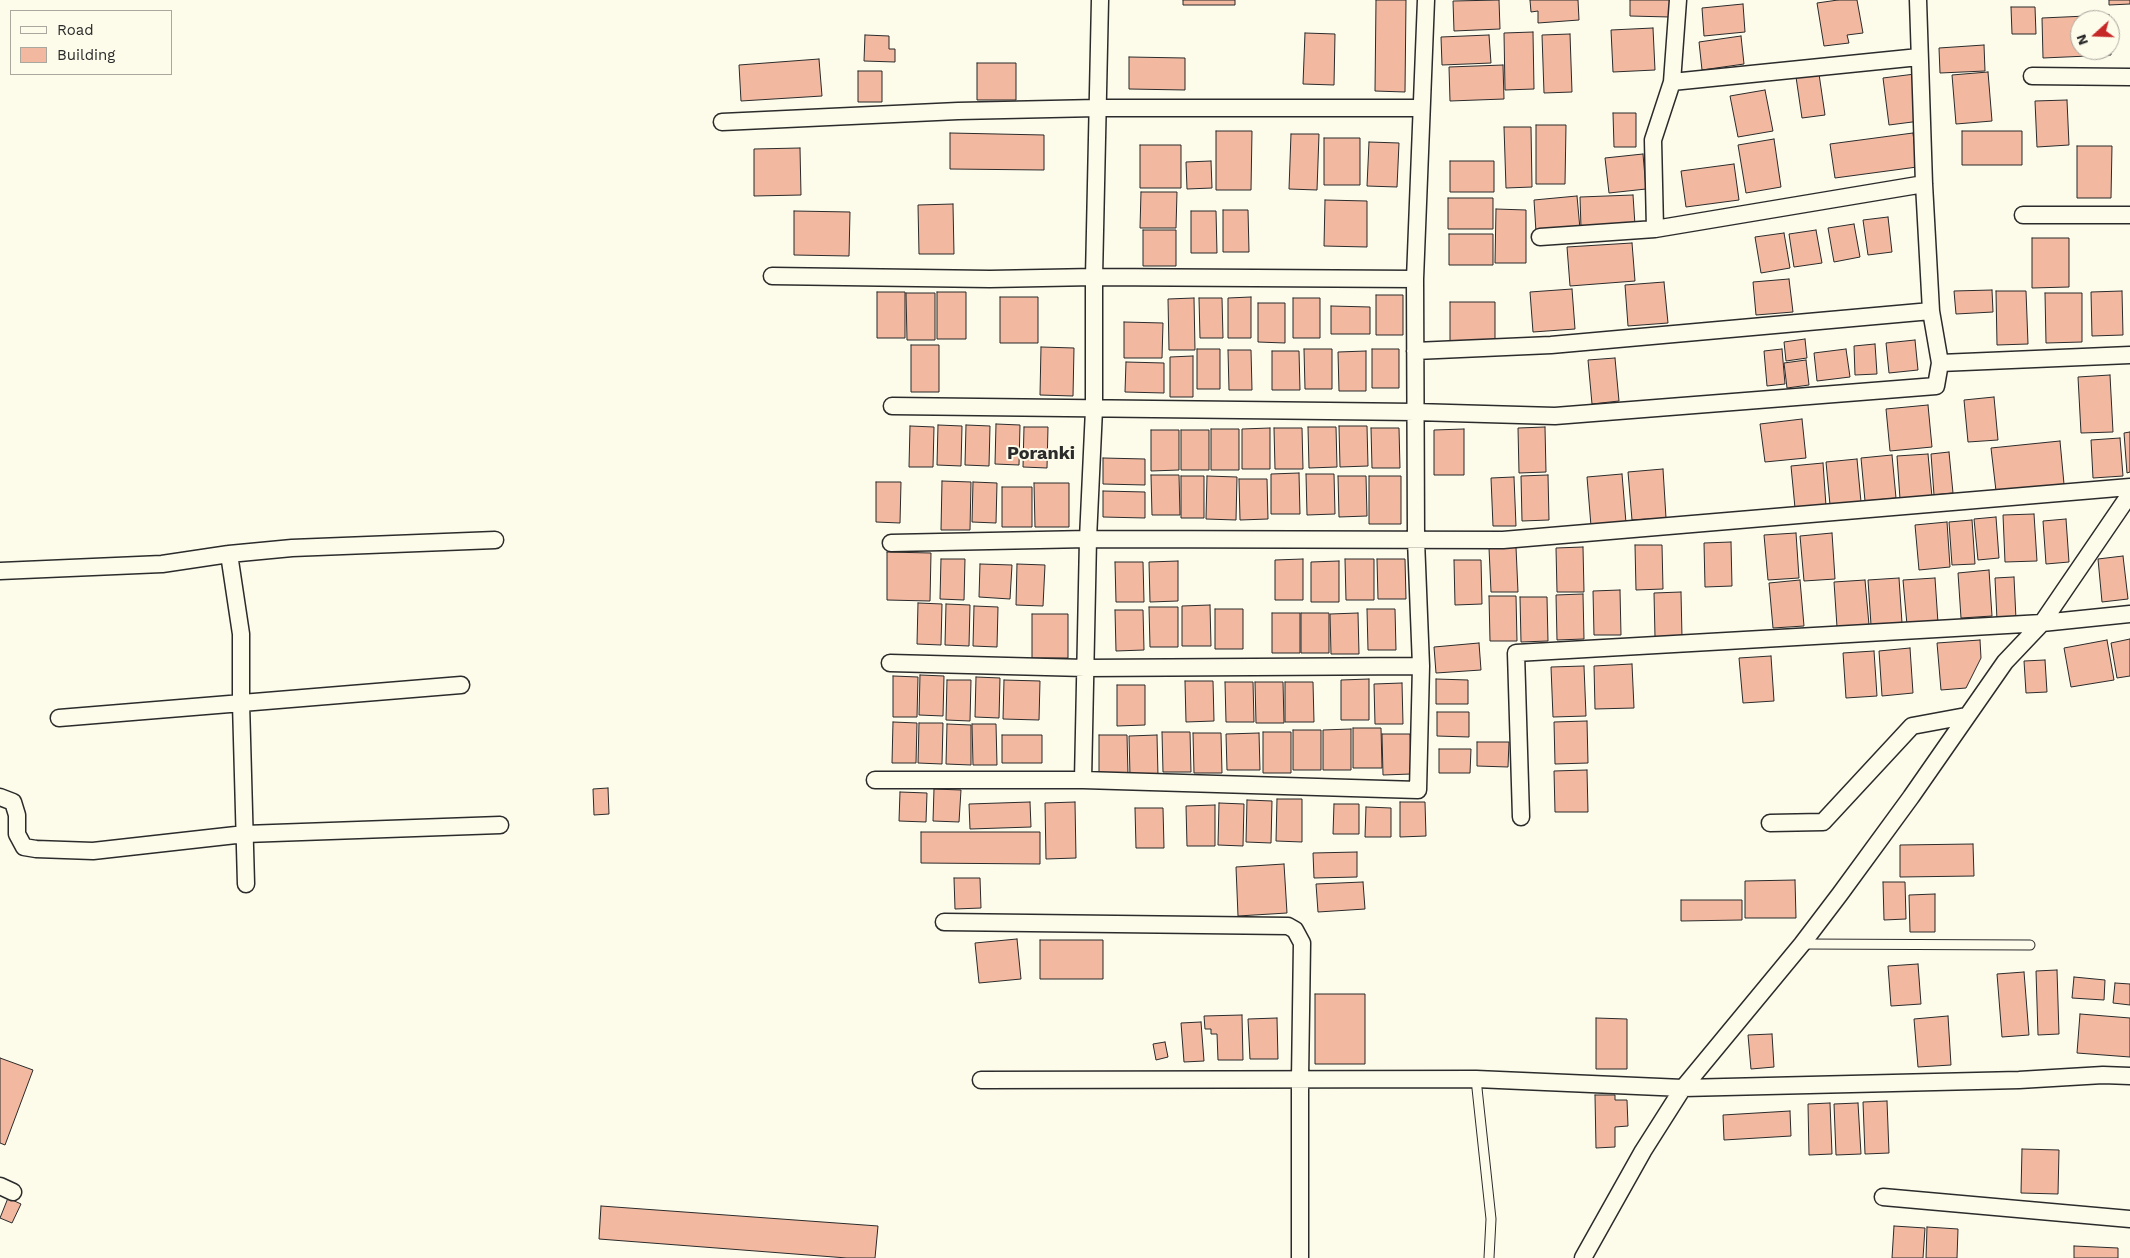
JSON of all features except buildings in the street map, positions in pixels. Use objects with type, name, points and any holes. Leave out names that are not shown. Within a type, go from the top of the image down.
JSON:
[{"type":"street","points":[[1083,780],[1088,539],[1094,409],[1094,277],[1100,0]]},
{"type":"street","points":[[875,780],[1083,780],[1418,790],[1422,666],[1416,540],[1415,279],[1426,0]]},
{"type":"street","points":[[1655,229],[1653,140],[1672,82],[1678,0]]},
{"type":"street","points":[[892,406],[1416,412],[1555,416],[1936,386],[1940,363],[1931,311],[1924,184],[1918,0]]},
{"type":"street","points":[[1672,82],[1920,57]]},
{"type":"street","points":[[2032,76],[2130,77]]},
{"type":"street","points":[[722,122],[958,111],[1097,108],[1421,108]]},
{"type":"street","points":[[1540,237],[1655,229],[1924,184]]},
{"type":"street","points":[[2023,215],[2130,215]]},
{"type":"street","points":[[772,276],[990,279],[1094,277],[1415,279]]},
{"type":"street","points":[[1415,351],[1551,345],[1931,311]]},
{"type":"street","points":[[1940,363],[2130,355]]},
{"type":"street","points":[[891,543],[1088,539],[1503,540],[2130,487]]},
{"type":"street","points":[[1583,1258],[1643,1151],[1683,1088],[1802,944],[1911,797],[2005,662],[2042,624],[2130,494]]},
{"type":"street","points":[[0,571],[162,564],[230,554],[292,548],[495,540]]},
{"type":"street","points":[[230,554],[241,634],[246,884]]},
{"type":"street","points":[[1521,817],[1516,653],[2042,624],[2130,614]]},
{"type":"street","points":[[890,663],[1086,668],[1422,666]]},
{"type":"street","points":[[59,718],[461,685]]},
{"type":"street","points":[[1770,823],[1823,822],[1912,726],[1966,716]]},
{"type":"street","points":[[0,797],[13,802],[17,815],[17,834],[24,847],[36,849],[93,851],[245,834],[500,825]]},
{"type":"street","points":[[944,922],[1288,926],[1296,930],[1302,942],[1300,1258]]},
{"type":"street","points":[[981,1080],[1476,1079],[1683,1088],[2130,1076]]},
{"type":"street","points":[[1883,1197],[2130,1219]]},
{"type":"lane","points":[[1802,944],[2030,945]]},
{"type":"lane","points":[[1476,1079],[1491,1219],[1489,1258]]},
{"type":"district","name":"Poranki","points":[[1041,454]]}]
